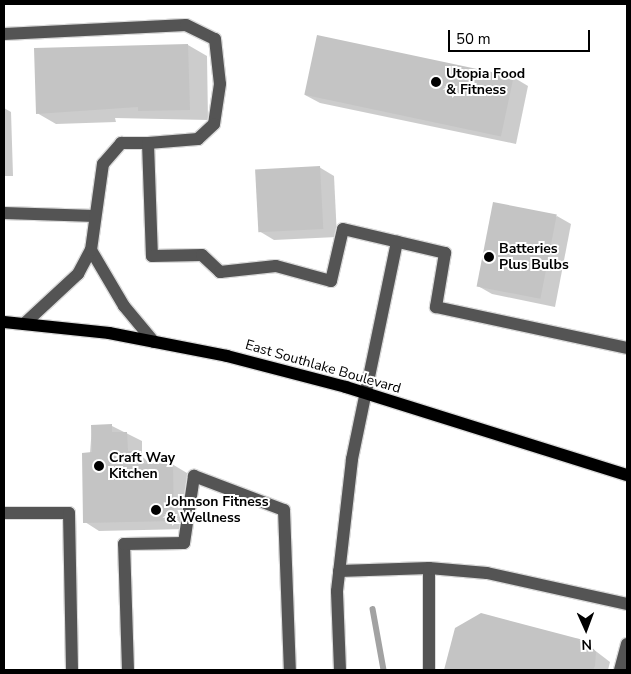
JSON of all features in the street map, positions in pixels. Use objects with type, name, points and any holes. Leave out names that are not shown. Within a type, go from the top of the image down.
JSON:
[{"type":"main road","name":"East Southlake Boulevard","points":[[4,322],[154,342],[368,394],[627,475]]},
{"type":"lane","points":[[4,34],[186,25],[215,38],[220,84],[214,124],[198,139],[120,143],[103,164],[91,250],[78,274],[24,324]]},
{"type":"lane","points":[[148,143],[152,256],[202,255],[220,272],[276,266],[332,281],[343,229],[445,253],[436,307],[627,348]]},
{"type":"lane","points":[[4,213],[95,216]]},
{"type":"lane","points":[[340,670],[339,571],[352,459],[368,394],[397,242]]},
{"type":"lane","points":[[91,250],[124,306],[154,342]]},
{"type":"lane","points":[[128,670],[124,544],[184,543],[194,476],[284,510],[290,670]]},
{"type":"lane","points":[[4,513],[69,513],[72,670]]},
{"type":"lane","points":[[339,571],[429,568],[487,573],[627,604]]},
{"type":"lane","points":[[429,568],[429,670]]},
{"type":"lane","points":[[620,670],[627,644]]},
{"type":"building","points":[[317,35],[514,77],[501,136],[304,95]]},
{"type":"building","points":[[188,44],[190,110],[138,111],[138,107],[36,114],[34,48]]},
{"type":"building","points":[[320,166],[323,229],[258,232],[255,169]]},
{"type":"building","points":[[493,202],[557,214],[540,299],[477,286]]},
{"type":"building","points":[[112,424],[112,432],[127,432],[128,451],[137,451],[137,464],[173,463],[174,521],[83,523],[82,453],[92,452],[91,425]]},
{"type":"building","points":[[481,613],[587,641],[596,652],[595,666],[593,670],[444,670],[455,628]]},
{"type":"waterway","points":[[373,609],[384,670]]},
{"type":"place","name":"Utopia Food & Fitness","points":[[436,82]]},
{"type":"place","name":"Batteries Plus Bulbs","points":[[489,257]]},
{"type":"place","name":"Craft Way Kitchen","points":[[99,466]]},
{"type":"place","name":"Johnson Fitness & Wellness","points":[[156,510]]}]
